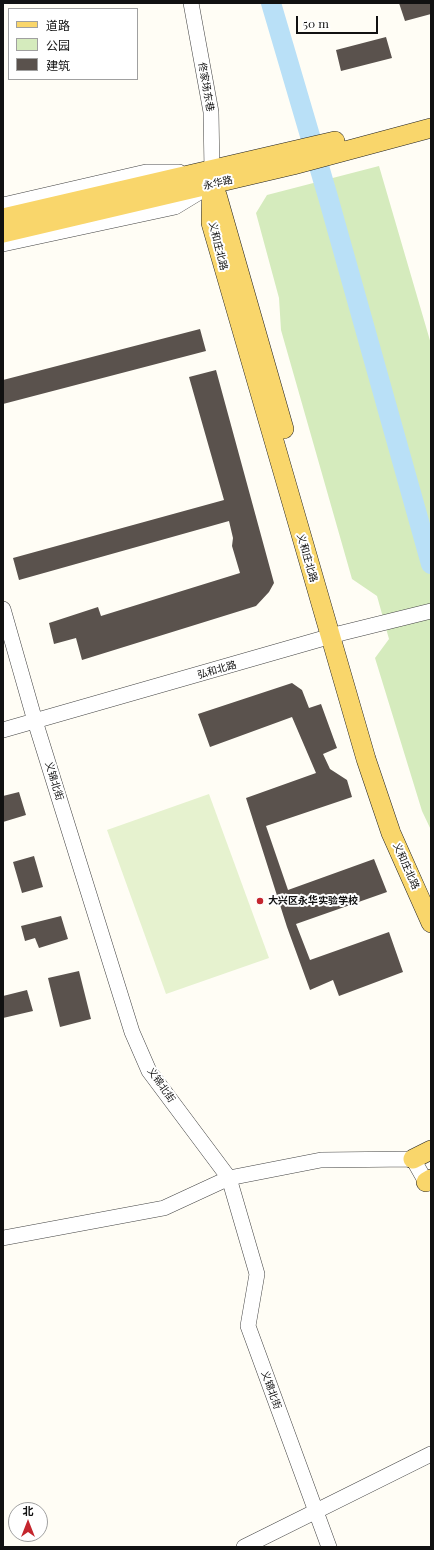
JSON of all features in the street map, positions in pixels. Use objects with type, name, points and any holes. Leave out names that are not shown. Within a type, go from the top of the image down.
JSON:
[{"type":"main road","name":"永华路","points":[[335,148],[431,115]]},
{"type":"main road","name":"永华路","points":[[3,233],[292,158],[431,128]]},
{"type":"main road","name":"永华路","points":[[3,218],[213,178]]},
{"type":"main road","name":"义和庄北路","points":[[213,178],[211,223],[336,635],[406,839],[431,894]]},
{"type":"main road","name":"义和庄北路","points":[[336,635],[366,759],[391,833],[431,923]]},
{"type":"main road","points":[[413,1159],[431,1150]]},
{"type":"street","name":"佟家场东巷","points":[[191,3],[211,112],[213,178]]},
{"type":"street","points":[[3,205],[146,172],[213,178]]},
{"type":"street","points":[[3,244],[175,207],[213,178]]},
{"type":"street","name":"义锦北街","points":[[3,609],[35,721],[132,1032],[149,1071],[229,1178],[257,1274],[248,1326],[329,1547]]},
{"type":"street","name":"弘和北路","points":[[3,730],[336,635],[427,612]]},
{"type":"street","points":[[3,1238],[164,1208],[229,1178],[321,1160],[413,1159],[428,1181]]},
{"type":"street","points":[[244,1547],[431,1454]]},
{"type":"green space","points":[[379,166],[431,344],[431,830],[422,811],[375,658],[389,639],[377,596],[352,579],[281,330],[279,298],[256,213],[267,195]]},
{"type":"green space","points":[[209,794],[269,958],[166,994],[107,830]]},
{"type":"building","points":[[399,3],[431,3],[431,14],[405,21]]},
{"type":"building","points":[[386,37],[392,58],[341,71],[336,50]]},
{"type":"building","points":[[200,329],[206,351],[3,404],[3,380]]},
{"type":"building","points":[[216,370],[274,583],[269,592],[256,606],[82,660],[76,638],[54,644],[49,623],[98,607],[101,616],[240,573],[232,546],[233,538],[229,521],[19,580],[13,558],[224,500],[189,377]]},
{"type":"building","points":[[292,683],[302,690],[309,708],[321,704],[337,748],[323,754],[330,769],[347,780],[352,797],[266,826],[288,890],[374,859],[387,892],[296,924],[310,960],[389,932],[403,972],[339,996],[333,980],[310,990],[287,927],[246,798],[316,773],[292,717],[210,747],[198,714]]},
{"type":"building","points":[[19,792],[26,815],[3,822],[3,796]]},
{"type":"building","points":[[34,856],[43,887],[22,893],[13,862]]},
{"type":"building","points":[[61,916],[68,939],[39,948],[35,938],[25,941],[21,926]]},
{"type":"building","points":[[79,971],[91,1019],[60,1027],[48,978]]},
{"type":"building","points":[[27,990],[33,1011],[3,1018],[3,996]]},
{"type":"waterway","points":[[271,3],[328,197],[431,564]]},
{"type":"place","name":"大兴区永华实验学校","points":[[260,901]]}]
